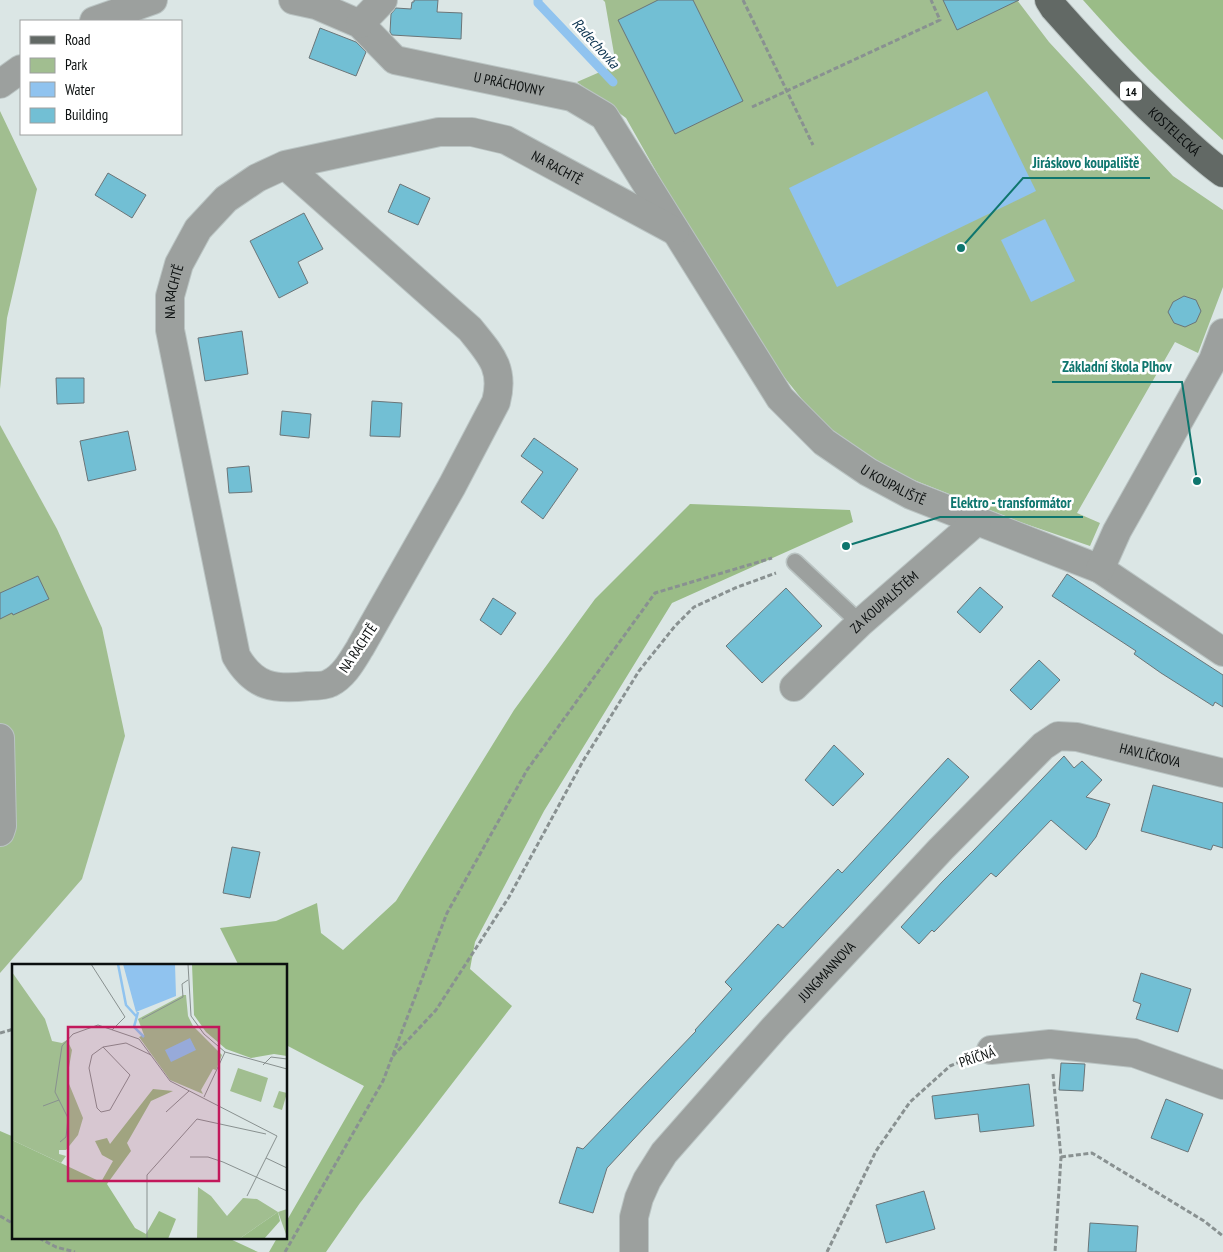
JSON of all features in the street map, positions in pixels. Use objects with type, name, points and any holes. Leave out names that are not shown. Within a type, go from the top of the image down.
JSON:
[{"type":"main road","name":"KOSTELECKÁ","points":[[1049,0],[1099,59],[1154,114],[1211,165],[1223,173]]},
{"type":"street","points":[[97,20],[154,0]]},
{"type":"street","name":"U PRÁCHOVNY","points":[[293,0],[316,5],[360,24],[395,60],[572,97],[604,116],[674,231]]},
{"type":"street","points":[[360,24],[383,0]]},
{"type":"street","points":[[0,84],[20,70]]},
{"type":"street","name":"NA RACHTĚ","points":[[285,165],[470,329],[488,351],[499,374],[500,387],[496,402],[452,486],[360,648],[344,672],[330,684],[300,687],[267,686],[245,672],[236,656],[170,330],[170,296],[174,280],[179,264],[198,229],[226,199],[257,178],[285,165],[439,132],[472,132],[506,140],[674,231]]},
{"type":"street","name":"U KOUPALIŠTĚ","points":[[674,231],[780,398],[824,442],[868,472],[911,496],[1100,569],[1223,652]]},
{"type":"street","points":[[1100,569],[1117,531],[1213,360],[1223,333]]},
{"type":"street","name":"ZA KOUPALIŠTĚM","points":[[794,687],[860,623],[977,521]]},
{"type":"street","name":"JUNGMANNOVA","points":[[634,1252],[634,1217],[639,1198],[647,1180],[664,1153],[775,1027],[1043,746],[1058,736],[1077,737]]},
{"type":"street","name":"HAVLÍČKOVA","points":[[1077,737],[1223,773]]},
{"type":"street","points":[[0,738],[2,826],[0,832]]},
{"type":"street","name":"PŘÍČNÁ","points":[[991,1050],[1050,1044],[1134,1053],[1223,1085]]},
{"type":"lane","points":[[796,564],[860,623]]},
{"type":"path","points":[[743,0],[813,146]]},
{"type":"path","points":[[752,107],[940,20],[931,0]]},
{"type":"path","points":[[285,1252],[383,1081],[392,1057],[447,913],[526,770],[655,594],[794,551],[796,564],[735,588],[694,607],[675,626],[639,671],[583,761],[510,898],[436,1010],[392,1057]]},
{"type":"path","points":[[1050,1044],[1061,1157],[1055,1252]]},
{"type":"path","name":"PŘÍČNÁ","points":[[827,1252],[876,1151],[910,1102],[950,1066],[991,1050]]},
{"type":"path","points":[[1061,1157],[1092,1153],[1204,1221],[1223,1236]]},
{"type":"path","points":[[0,1216],[12,1223]]},
{"type":"path","points":[[42,1240],[56,1248],[75,1252]]},
{"type":"green space","points":[[603,0],[1017,0],[1049,42],[1173,176],[1223,210],[1223,287],[1198,353],[1175,342],[1077,513],[1100,523],[1090,546],[1020,522],[891,471],[829,433],[744,327],[626,118],[577,82],[616,65],[605,2]]},
{"type":"green space","points":[[1083,0],[1223,0],[1223,140],[1116,37]]},
{"type":"green space","points":[[0,111],[37,189],[7,318],[0,389]]},
{"type":"green space","points":[[0,425],[57,529],[102,628],[125,736],[82,879],[0,973]]},
{"type":"green space","points":[[690,504],[850,510],[853,522],[672,603],[544,811],[475,942],[470,969],[512,1006],[360,1203],[326,1252],[269,1252],[276,1240],[288,1240],[288,1219],[364,1086],[288,1046],[288,964],[238,964],[220,928],[276,921],[317,903],[321,933],[343,950],[396,901],[514,710],[595,599]]},
{"type":"green space","points":[[0,1131],[12,1136],[12,1240],[232,1240],[258,1252],[0,1252]]},
{"type":"water","points":[[987,91],[1036,191],[837,287],[789,188]]},
{"type":"water","points":[[1045,219],[1075,281],[1031,302],[1001,240]]},
{"type":"building","points":[[414,0],[438,0],[437,12],[462,13],[461,39],[392,35],[390,32],[391,14],[396,8],[411,9]]},
{"type":"building","points":[[658,0],[693,0],[743,101],[675,134],[618,20]]},
{"type":"building","points":[[943,0],[1019,0],[957,30]]},
{"type":"building","points":[[320,28],[356,42],[366,52],[356,76],[309,58]]},
{"type":"building","points":[[108,173],[146,195],[132,218],[95,195]]},
{"type":"building","points":[[400,184],[430,198],[418,225],[388,212]]},
{"type":"building","points":[[304,213],[323,249],[298,262],[308,283],[279,298],[250,241]]},
{"type":"building","points":[[1184,296],[1196,300],[1201,311],[1196,322],[1185,327],[1174,323],[1168,312],[1173,302]]},
{"type":"building","points":[[242,331],[248,374],[205,381],[198,338]]},
{"type":"building","points":[[56,378],[84,378],[84,403],[57,404]]},
{"type":"building","points":[[372,401],[402,403],[400,437],[370,436]]},
{"type":"building","points":[[282,411],[311,414],[309,438],[280,435]]},
{"type":"building","points":[[128,431],[136,470],[88,481],[80,441]]},
{"type":"building","points":[[534,438],[578,469],[543,519],[521,502],[543,472],[521,456]]},
{"type":"building","points":[[249,466],[252,492],[229,493],[227,468]]},
{"type":"building","points":[[1067,574],[1223,675],[1223,707],[1215,702],[1213,706],[1161,673],[1134,654],[1136,651],[1052,596]]},
{"type":"building","points":[[38,576],[49,599],[0,619],[0,593]]},
{"type":"building","points":[[980,587],[1003,607],[980,633],[957,612]]},
{"type":"building","points":[[786,588],[822,626],[762,683],[726,646]]},
{"type":"building","points":[[493,598],[516,613],[501,635],[480,620]]},
{"type":"building","points":[[1039,660],[1060,680],[1031,710],[1010,690]]},
{"type":"building","points":[[834,745],[864,774],[833,806],[805,780]]},
{"type":"building","points":[[1064,756],[1074,768],[1082,761],[1102,780],[1086,797],[1110,804],[1096,837],[1086,850],[1051,820],[996,877],[991,873],[934,932],[932,930],[919,944],[901,927]]},
{"type":"building","points":[[948,758],[969,777],[607,1168],[593,1213],[559,1203],[577,1147],[583,1149],[696,1031],[732,989],[725,982],[778,924],[783,928],[838,869],[842,873]]},
{"type":"building","points":[[1153,785],[1223,803],[1223,848],[1213,845],[1211,850],[1141,831]]},
{"type":"building","points":[[232,847],[260,852],[250,898],[223,893]]},
{"type":"building","points":[[1141,973],[1191,989],[1178,1032],[1136,1019],[1141,1004],[1133,1001]]},
{"type":"building","points":[[1061,1063],[1085,1064],[1083,1091],[1059,1090]]},
{"type":"building","points":[[1029,1084],[1034,1126],[980,1132],[978,1114],[935,1119],[932,1096]]},
{"type":"building","points":[[1166,1099],[1203,1114],[1188,1152],[1151,1138]]},
{"type":"building","points":[[924,1191],[935,1229],[886,1243],[876,1205]]},
{"type":"building","points":[[1090,1223],[1138,1226],[1136,1252],[1088,1252]]},
{"type":"waterway","name":"Radechovka","points":[[538,0],[538,3],[613,82]]},
{"type":"place","name":"Jiráskovo koupaliště","points":[[961,248]]},
{"type":"place","name":"Základní škola Plhov","points":[[1197,481]]},
{"type":"place","name":"Elektro - transformátor","points":[[846,546]]}]
